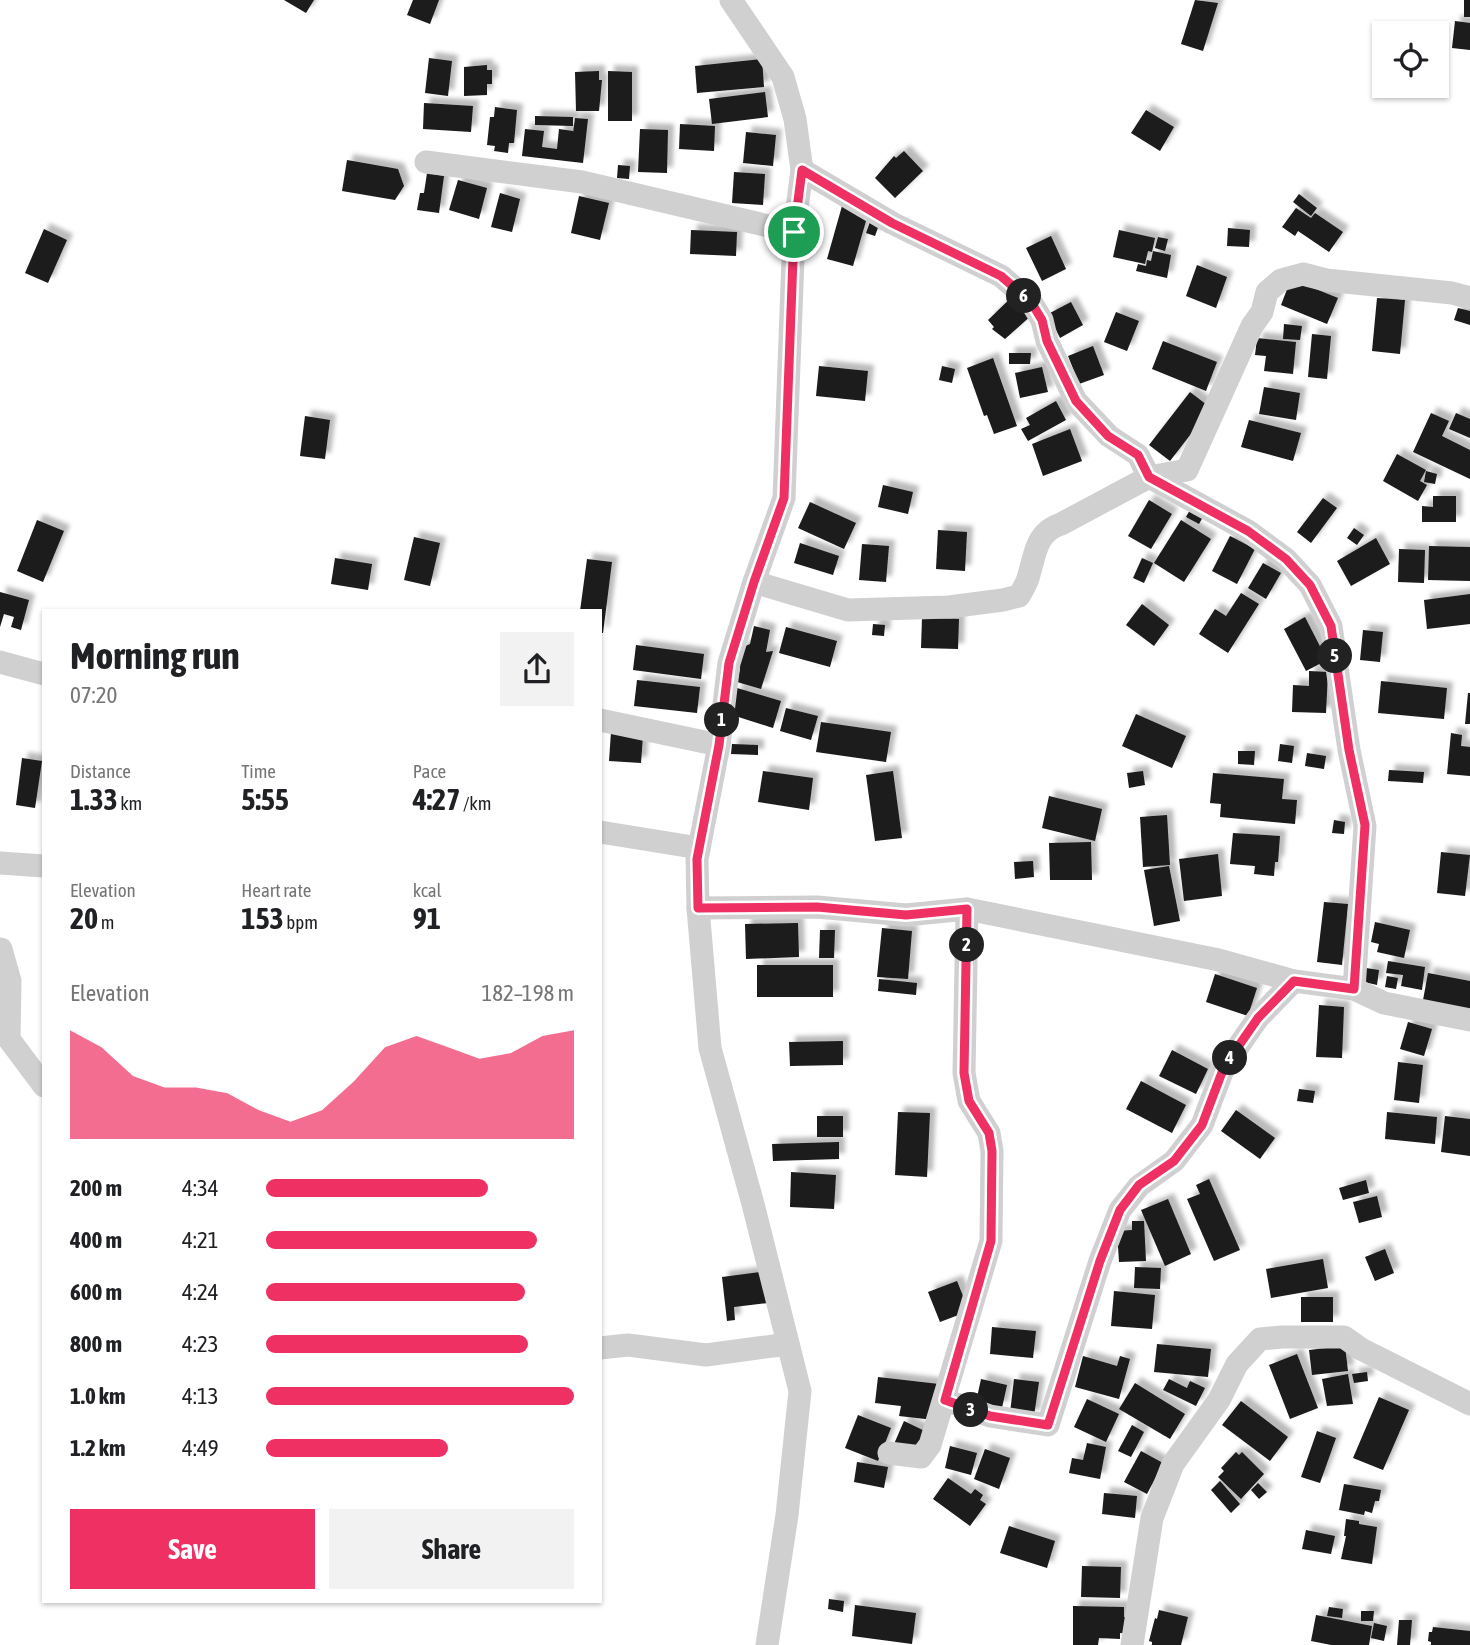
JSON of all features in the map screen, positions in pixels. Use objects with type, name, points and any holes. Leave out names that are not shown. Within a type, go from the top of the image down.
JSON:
[{"type":"street","points":[[731,0],[783,77],[795,119],[802,170],[794,232],[784,498],[729,663],[719,745],[697,859],[698,908],[710,1048],[800,1391],[787,1515],[767,1645]]},
{"type":"street","points":[[426,162],[582,182],[794,232]]},
{"type":"street","points":[[802,170],[892,223],[1001,276],[1031,302],[1042,320],[1047,341],[1076,401],[1108,436],[1138,455],[1149,477],[1248,531],[1286,559],[1310,585],[1331,626],[1349,750],[1365,825],[1354,989]]},
{"type":"street","points":[[754,582],[848,610],[949,607],[1019,596],[1028,580],[1037,547],[1051,527],[1149,477],[1187,470],[1252,326],[1262,312],[1267,292],[1281,280],[1303,274],[1325,281],[1452,293],[1470,298]]},
{"type":"street","points":[[0,662],[42,673]]},
{"type":"street","points":[[602,720],[719,745]]},
{"type":"street","points":[[602,832],[699,848]]},
{"type":"street","points":[[0,863],[42,866]]},
{"type":"street","points":[[698,908],[817,907],[906,915],[967,909],[1219,960],[1294,981],[1354,989],[1384,1003],[1470,1020]]},
{"type":"street","points":[[889,1453],[920,1457],[930,1445],[991,1241],[992,1151],[989,1133],[969,1101],[964,1073],[967,909]]},
{"type":"street","points":[[0,937],[0,949],[10,981],[9,1039],[42,1083]]},
{"type":"street","points":[[945,1400],[990,1416],[1048,1425],[1100,1261],[1120,1210],[1139,1185],[1174,1161],[1202,1125],[1224,1067],[1258,1018],[1294,981]]},
{"type":"street","points":[[1132,1645],[1153,1518],[1173,1464],[1219,1400],[1237,1364],[1260,1339],[1345,1337],[1361,1349],[1470,1404]]},
{"type":"street","points":[[602,1348],[628,1345],[706,1355],[788,1343]]},
{"type":"building","points":[[284,0],[314,0],[306,13]]},
{"type":"building","points":[[413,0],[439,0],[430,24],[407,15]]},
{"type":"building","points":[[1195,0],[1218,3],[1203,51],[1181,44]]},
{"type":"building","points":[[1464,0],[1470,0],[1470,17],[1464,17]]},
{"type":"building","points":[[1455,21],[1470,23],[1470,50],[1452,48]]},
{"type":"building","points":[[429,58],[452,61],[448,96],[425,93]]},
{"type":"building","points":[[762,59],[764,87],[697,93],[695,66]]},
{"type":"building","points":[[487,65],[487,70],[492,70],[492,84],[487,84],[487,95],[464,96],[464,67]]},
{"type":"building","points":[[599,71],[599,80],[602,80],[599,111],[576,111],[575,72]]},
{"type":"building","points":[[608,71],[632,72],[632,121],[608,121]]},
{"type":"building","points":[[765,92],[768,117],[712,124],[709,99]]},
{"type":"building","points":[[424,103],[473,106],[471,132],[423,129]]},
{"type":"building","points":[[495,107],[517,110],[514,143],[509,143],[508,153],[494,151],[495,146],[487,145],[490,117],[494,117]]},
{"type":"building","points":[[1146,110],[1174,127],[1160,151],[1131,133]]},
{"type":"building","points":[[535,116],[573,117],[573,126],[535,125]]},
{"type":"building","points":[[575,118],[588,119],[583,163],[522,156],[525,129],[544,131],[542,147],[557,149],[559,129],[573,133]]},
{"type":"building","points":[[680,124],[715,126],[714,151],[679,149]]},
{"type":"building","points":[[640,129],[668,130],[667,173],[638,172]]},
{"type":"building","points":[[746,132],[776,135],[773,166],[743,163]]},
{"type":"building","points":[[904,151],[923,171],[895,198],[875,178],[894,156],[896,158]]},
{"type":"building","points":[[347,160],[398,169],[404,186],[395,200],[342,191]]},
{"type":"building","points":[[618,165],[630,166],[629,179],[617,178]]},
{"type":"building","points":[[734,172],[765,174],[763,205],[732,203]]},
{"type":"building","points":[[427,173],[444,176],[439,213],[417,210],[420,193],[424,193]]},
{"type":"building","points":[[458,180],[487,188],[479,219],[449,210]]},
{"type":"building","points":[[500,193],[520,199],[512,232],[491,227]]},
{"type":"building","points":[[1299,194],[1317,208],[1311,216],[1293,202]]},
{"type":"building","points":[[579,196],[609,203],[600,240],[571,233]]},
{"type":"building","points":[[842,206],[868,214],[853,266],[827,259]]},
{"type":"building","points":[[1296,208],[1311,218],[1315,213],[1343,232],[1329,252],[1298,231],[1295,236],[1282,227]]},
{"type":"building","points":[[871,219],[880,222],[875,236],[866,233]]},
{"type":"building","points":[[1228,228],[1250,230],[1249,247],[1227,246]]},
{"type":"building","points":[[44,229],[67,240],[48,283],[25,273]]},
{"type":"building","points":[[691,230],[737,232],[736,256],[690,254]]},
{"type":"building","points":[[1119,230],[1155,238],[1152,252],[1148,251],[1145,264],[1113,257]]},
{"type":"building","points":[[1051,236],[1066,269],[1042,281],[1026,248]]},
{"type":"building","points":[[1158,237],[1168,239],[1165,251],[1155,248]]},
{"type":"building","points":[[1153,251],[1171,255],[1167,278],[1136,271],[1138,264],[1146,266],[1147,260],[1151,261]]},
{"type":"building","points":[[1197,265],[1227,277],[1216,308],[1186,296]]},
{"type":"building","points":[[1291,279],[1338,298],[1327,324],[1281,305]]},
{"type":"building","points":[[1015,294],[1033,314],[1005,339],[992,329],[994,327],[988,320]]},
{"type":"building","points":[[1377,298],[1405,300],[1400,354],[1372,351]]},
{"type":"building","points":[[1071,302],[1083,325],[1060,338],[1048,314]]},
{"type":"building","points":[[1458,308],[1470,311],[1470,325],[1454,320]]},
{"type":"building","points":[[1116,312],[1139,321],[1127,351],[1104,342]]},
{"type":"building","points":[[1284,324],[1302,326],[1300,340],[1283,339]]},
{"type":"building","points":[[1312,334],[1331,336],[1327,379],[1308,377]]},
{"type":"building","points":[[1257,338],[1296,342],[1293,374],[1264,371],[1266,356],[1255,355]]},
{"type":"building","points":[[1163,341],[1217,362],[1206,391],[1152,369]]},
{"type":"building","points":[[1093,346],[1104,375],[1079,384],[1068,356]]},
{"type":"building","points":[[1009,353],[1031,353],[1030,364],[1009,364]]},
{"type":"building","points":[[993,358],[1017,426],[994,434],[987,415],[984,416],[967,368]]},
{"type":"building","points":[[819,366],[868,371],[865,401],[816,396]]},
{"type":"building","points":[[942,366],[955,369],[952,383],[939,380]]},
{"type":"building","points":[[1042,367],[1048,392],[1020,398],[1015,373]]},
{"type":"building","points":[[1264,387],[1300,393],[1296,420],[1259,414]]},
{"type":"building","points":[[1190,392],[1211,408],[1170,461],[1149,445]]},
{"type":"building","points":[[1056,401],[1066,420],[1028,441],[1021,429],[1030,425],[1026,418]]},
{"type":"building","points":[[1431,413],[1449,421],[1442,436],[1470,450],[1470,479],[1413,452]]},
{"type":"building","points":[[1456,413],[1470,419],[1470,438],[1449,429]]},
{"type":"building","points":[[305,416],[330,420],[325,459],[300,456]]},
{"type":"building","points":[[1249,420],[1301,433],[1293,461],[1241,447]]},
{"type":"building","points":[[1070,429],[1082,461],[1043,476],[1032,444]]},
{"type":"building","points":[[1397,454],[1426,470],[1420,481],[1427,485],[1418,501],[1383,481]]},
{"type":"building","points":[[1426,471],[1437,474],[1435,484],[1424,482]]},
{"type":"building","points":[[883,485],[913,492],[908,514],[878,507]]},
{"type":"building","points":[[1433,496],[1456,496],[1456,522],[1422,522],[1422,506],[1433,507]]},
{"type":"building","points":[[1323,498],[1337,508],[1311,543],[1297,532]]},
{"type":"building","points":[[1149,500],[1172,514],[1151,549],[1128,536]]},
{"type":"building","points":[[810,502],[856,523],[844,549],[798,528]]},
{"type":"building","points":[[1191,508],[1204,515],[1199,524],[1186,517]]},
{"type":"building","points":[[37,520],[64,531],[43,582],[17,571]]},
{"type":"building","points":[[1181,520],[1211,539],[1184,582],[1154,563]]},
{"type":"building","points":[[1354,528],[1364,535],[1357,545],[1347,538]]},
{"type":"building","points":[[938,530],[967,532],[965,571],[936,569]]},
{"type":"building","points":[[1230,536],[1255,549],[1237,584],[1212,571]]},
{"type":"building","points":[[414,537],[440,543],[430,586],[404,580]]},
{"type":"building","points":[[1376,538],[1390,564],[1351,586],[1337,561]]},
{"type":"building","points":[[800,543],[839,556],[833,575],[794,563]]},
{"type":"building","points":[[862,544],[889,546],[886,582],[859,580]]},
{"type":"building","points":[[1429,546],[1470,547],[1470,581],[1428,580]]},
{"type":"building","points":[[1399,549],[1425,550],[1424,583],[1398,582]]},
{"type":"building","points":[[335,558],[372,564],[368,590],[331,584]]},
{"type":"building","points":[[1142,558],[1153,563],[1144,583],[1133,578]]},
{"type":"building","points":[[587,559],[612,562],[603,633],[602,609],[580,609]]},
{"type":"building","points":[[1263,563],[1281,573],[1266,599],[1248,588]]},
{"type":"building","points":[[0,592],[29,600],[21,630],[11,627],[14,617],[4,614],[0,627]]},
{"type":"building","points":[[1241,593],[1259,604],[1228,653],[1199,634],[1215,609],[1226,616]]},
{"type":"building","points":[[1470,594],[1470,624],[1427,629],[1424,600]]},
{"type":"building","points":[[1142,604],[1169,625],[1154,646],[1126,625]]},
{"type":"building","points":[[1305,617],[1327,660],[1306,671],[1284,629]]},
{"type":"building","points":[[922,618],[959,619],[958,649],[921,648]]},
{"type":"building","points":[[873,624],[885,625],[884,636],[872,635]]},
{"type":"building","points":[[754,626],[770,630],[766,652],[773,651],[761,689],[737,682],[740,669],[737,661],[741,648],[750,644]]},
{"type":"building","points":[[786,627],[837,641],[830,667],[779,653]]},
{"type":"building","points":[[1363,630],[1383,632],[1380,662],[1360,660]]},
{"type":"building","points":[[636,645],[704,654],[701,679],[633,670]]},
{"type":"building","points":[[1309,671],[1328,672],[1326,713],[1292,712],[1293,685],[1309,686]]},
{"type":"building","points":[[637,680],[700,687],[697,713],[634,706]]},
{"type":"building","points":[[1381,681],[1447,688],[1444,719],[1378,713]]},
{"type":"building","points":[[737,688],[781,701],[773,728],[729,714]]},
{"type":"building","points":[[1468,693],[1470,724],[1465,724]]},
{"type":"building","points":[[786,708],[818,716],[811,740],[780,731]]},
{"type":"building","points":[[1136,714],[1186,736],[1172,768],[1122,746]]},
{"type":"building","points":[[821,722],[891,732],[886,762],[816,752]]},
{"type":"building","points":[[611,732],[643,735],[641,763],[609,761]]},
{"type":"building","points":[[1451,733],[1462,735],[1461,746],[1470,747],[1470,776],[1447,774]]},
{"type":"building","points":[[732,744],[758,745],[758,755],[731,754]]},
{"type":"building","points":[[1280,744],[1294,746],[1292,763],[1278,761]]},
{"type":"building","points":[[1238,751],[1255,751],[1254,765],[1238,764]]},
{"type":"building","points":[[1307,753],[1326,756],[1324,769],[1305,766]]},
{"type":"building","points":[[22,758],[42,761],[35,808],[16,805]]},
{"type":"building","points":[[1389,770],[1424,772],[1423,783],[1388,781]]},
{"type":"building","points":[[763,771],[813,778],[809,810],[758,802]]},
{"type":"building","points":[[893,771],[902,838],[875,841],[866,775]]},
{"type":"building","points":[[1143,771],[1145,785],[1129,788],[1127,773]]},
{"type":"building","points":[[1213,773],[1284,779],[1282,799],[1297,800],[1295,824],[1220,817],[1221,804],[1210,803]]},
{"type":"building","points":[[1049,796],[1102,809],[1095,841],[1042,828]]},
{"type":"building","points":[[1167,815],[1170,865],[1143,867],[1140,817]]},
{"type":"building","points":[[1334,820],[1345,822],[1344,834],[1332,833]]},
{"type":"building","points":[[1233,833],[1280,836],[1274,876],[1254,874],[1255,866],[1230,864]]},
{"type":"building","points":[[1091,842],[1092,880],[1050,880],[1049,843]]},
{"type":"building","points":[[1441,852],[1470,855],[1465,896],[1437,893]]},
{"type":"building","points":[[1218,854],[1222,896],[1184,901],[1179,859]]},
{"type":"building","points":[[1033,861],[1034,877],[1015,879],[1014,862]]},
{"type":"building","points":[[1169,866],[1180,921],[1154,926],[1144,870]]},
{"type":"building","points":[[1324,902],[1348,904],[1342,965],[1317,962]]},
{"type":"building","points":[[1375,922],[1410,930],[1404,958],[1377,952],[1379,944],[1371,942]]},
{"type":"building","points":[[798,923],[799,957],[746,959],[745,924]]},
{"type":"building","points":[[882,928],[912,931],[908,979],[877,977]]},
{"type":"building","points":[[820,930],[835,930],[834,958],[819,958]]},
{"type":"building","points":[[1388,961],[1425,967],[1422,990],[1401,986],[1403,975],[1386,973]]},
{"type":"building","points":[[757,965],[833,965],[833,997],[757,997]]},
{"type":"building","points":[[1366,968],[1379,970],[1377,985],[1364,982]]},
{"type":"building","points":[[1428,973],[1470,981],[1470,1009],[1423,1000]]},
{"type":"building","points":[[1215,974],[1257,988],[1248,1016],[1206,1002]]},
{"type":"building","points":[[1387,976],[1398,978],[1396,989],[1385,987]]},
{"type":"building","points":[[879,979],[917,983],[916,995],[878,991]]},
{"type":"building","points":[[1319,1005],[1344,1007],[1342,1058],[1316,1057]]},
{"type":"building","points":[[1408,1022],[1432,1029],[1424,1056],[1400,1049]]},
{"type":"building","points":[[843,1041],[843,1065],[790,1066],[789,1042]]},
{"type":"building","points":[[1172,1050],[1208,1069],[1196,1094],[1159,1076]]},
{"type":"building","points":[[1398,1062],[1423,1065],[1419,1103],[1394,1100]]},
{"type":"building","points":[[1141,1081],[1186,1105],[1172,1133],[1126,1109]]},
{"type":"building","points":[[1299,1089],[1315,1091],[1313,1103],[1297,1101]]},
{"type":"building","points":[[1236,1110],[1275,1138],[1260,1159],[1221,1131]]},
{"type":"building","points":[[898,1112],[930,1113],[927,1177],[895,1175]]},
{"type":"building","points":[[1387,1112],[1437,1117],[1435,1144],[1385,1139]]},
{"type":"building","points":[[817,1116],[843,1116],[843,1137],[817,1137]]},
{"type":"building","points":[[1445,1116],[1470,1119],[1470,1156],[1441,1152]]},
{"type":"building","points":[[839,1142],[839,1159],[773,1161],[772,1144]]},
{"type":"building","points":[[791,1172],[836,1175],[834,1209],[790,1207]]},
{"type":"building","points":[[1209,1179],[1240,1250],[1214,1261],[1187,1199],[1200,1194],[1196,1185]]},
{"type":"building","points":[[1366,1180],[1369,1193],[1343,1200],[1339,1188]]},
{"type":"building","points":[[1377,1196],[1382,1217],[1359,1223],[1353,1202]]},
{"type":"building","points":[[1168,1199],[1191,1254],[1165,1266],[1141,1210]]},
{"type":"building","points":[[1132,1221],[1144,1221],[1146,1261],[1119,1262],[1117,1231],[1132,1230]]},
{"type":"building","points":[[1385,1249],[1394,1273],[1375,1281],[1365,1257]]},
{"type":"building","points":[[1323,1259],[1328,1288],[1271,1298],[1266,1269]]},
{"type":"building","points":[[1135,1267],[1161,1268],[1160,1289],[1134,1288]]},
{"type":"building","points":[[760,1272],[768,1303],[734,1307],[735,1320],[727,1321],[722,1277]]},
{"type":"building","points":[[957,1281],[969,1311],[940,1322],[928,1292]]},
{"type":"building","points":[[1114,1291],[1155,1295],[1152,1329],[1111,1326]]},
{"type":"building","points":[[1301,1297],[1333,1297],[1333,1322],[1301,1322]]},
{"type":"building","points":[[992,1327],[1036,1331],[1033,1358],[990,1354]]},
{"type":"building","points":[[1157,1344],[1211,1349],[1208,1377],[1154,1372]]},
{"type":"building","points":[[1345,1346],[1348,1371],[1312,1375],[1309,1350]]},
{"type":"building","points":[[1297,1354],[1318,1408],[1290,1419],[1269,1365]]},
{"type":"building","points":[[1083,1356],[1117,1366],[1120,1356],[1130,1359],[1119,1399],[1075,1387]]},
{"type":"building","points":[[1367,1372],[1368,1381],[1354,1383],[1352,1374]]},
{"type":"building","points":[[1348,1374],[1353,1404],[1327,1406],[1322,1379]]},
{"type":"building","points":[[878,1377],[939,1384],[934,1420],[899,1416],[901,1406],[875,1403]]},
{"type":"building","points":[[981,1379],[1007,1385],[1002,1408],[976,1402]]},
{"type":"building","points":[[1014,1379],[1039,1382],[1034,1416],[1010,1413]]},
{"type":"building","points":[[1169,1379],[1187,1388],[1190,1381],[1205,1388],[1196,1406],[1163,1390]]},
{"type":"building","points":[[1135,1383],[1185,1414],[1170,1439],[1119,1409]]},
{"type":"building","points":[[1379,1397],[1409,1410],[1383,1470],[1353,1458]]},
{"type":"building","points":[[1087,1399],[1119,1414],[1106,1442],[1074,1427]]},
{"type":"building","points":[[1241,1401],[1288,1437],[1270,1461],[1222,1425]]},
{"type":"building","points":[[858,1415],[891,1428],[878,1461],[845,1448]]},
{"type":"building","points":[[904,1421],[931,1434],[920,1457],[894,1444]]},
{"type":"building","points":[[1132,1425],[1144,1432],[1131,1457],[1118,1451]]},
{"type":"building","points":[[1317,1431],[1336,1438],[1320,1483],[1301,1477]]},
{"type":"building","points":[[1087,1443],[1106,1447],[1100,1479],[1069,1473],[1072,1458],[1083,1460]]},
{"type":"building","points":[[950,1446],[977,1453],[971,1475],[945,1468]]},
{"type":"building","points":[[985,1449],[1010,1458],[999,1489],[974,1479]]},
{"type":"building","points":[[1141,1451],[1163,1463],[1147,1494],[1124,1482]]},
{"type":"building","points":[[1236,1452],[1239,1455],[1242,1452],[1264,1474],[1241,1499],[1218,1477],[1224,1471],[1221,1468]]},
{"type":"building","points":[[857,1462],[888,1467],[884,1488],[854,1482]]},
{"type":"building","points":[[948,1478],[971,1494],[975,1489],[983,1495],[980,1500],[986,1504],[970,1526],[933,1499]]},
{"type":"building","points":[[1220,1481],[1240,1504],[1231,1513],[1211,1490]]},
{"type":"building","points":[[1258,1483],[1267,1492],[1259,1499],[1251,1490]]},
{"type":"building","points":[[1344,1484],[1381,1490],[1379,1501],[1375,1501],[1372,1513],[1365,1511],[1364,1515],[1339,1510]]},
{"type":"building","points":[[1104,1493],[1137,1496],[1135,1518],[1102,1514]]},
{"type":"building","points":[[1346,1519],[1377,1527],[1372,1564],[1341,1559],[1346,1536]]},
{"type":"building","points":[[1009,1526],[1055,1541],[1047,1568],[1000,1553]]},
{"type":"building","points":[[1306,1530],[1335,1536],[1331,1554],[1302,1549]]},
{"type":"building","points":[[1082,1566],[1121,1567],[1120,1598],[1081,1597]]},
{"type":"building","points":[[829,1599],[844,1601],[843,1612],[828,1609]]},
{"type":"building","points":[[855,1605],[916,1613],[912,1644],[852,1636]]},
{"type":"building","points":[[1073,1606],[1124,1607],[1124,1617],[1128,1617],[1128,1633],[1120,1633],[1120,1639],[1099,1638],[1098,1645],[1073,1645]]},
{"type":"building","points":[[1329,1607],[1343,1609],[1342,1618],[1327,1616]]},
{"type":"building","points":[[1159,1610],[1188,1617],[1181,1645],[1152,1645],[1149,1641]]},
{"type":"building","points":[[1361,1611],[1374,1611],[1373,1621],[1361,1621]]},
{"type":"building","points":[[1316,1615],[1372,1626],[1369,1645],[1331,1645],[1311,1641]]},
{"type":"building","points":[[1399,1620],[1412,1620],[1410,1645],[1397,1645]]},
{"type":"building","points":[[1374,1623],[1387,1626],[1384,1641],[1371,1638]]},
{"type":"building","points":[[1433,1627],[1470,1631],[1470,1645],[1431,1645],[1428,1641],[1429,1632],[1432,1632]]},
{"type":"route","points":[[802,170],[892,223],[1001,276],[1031,302],[1042,320],[1047,341],[1076,401],[1108,436],[1138,455],[1149,477],[1248,531],[1286,559],[1310,585],[1331,626],[1349,750],[1365,825],[1354,989],[1294,981],[1258,1018],[1224,1067],[1202,1125],[1174,1161],[1139,1185],[1120,1210],[1100,1261],[1048,1425],[990,1416],[945,1400],[991,1241],[993,1214],[992,1151],[989,1133],[984,1121],[969,1101],[964,1073],[967,909],[906,915],[817,907],[698,908],[697,859],[719,745],[729,663],[784,498],[794,232],[802,170]]}]
